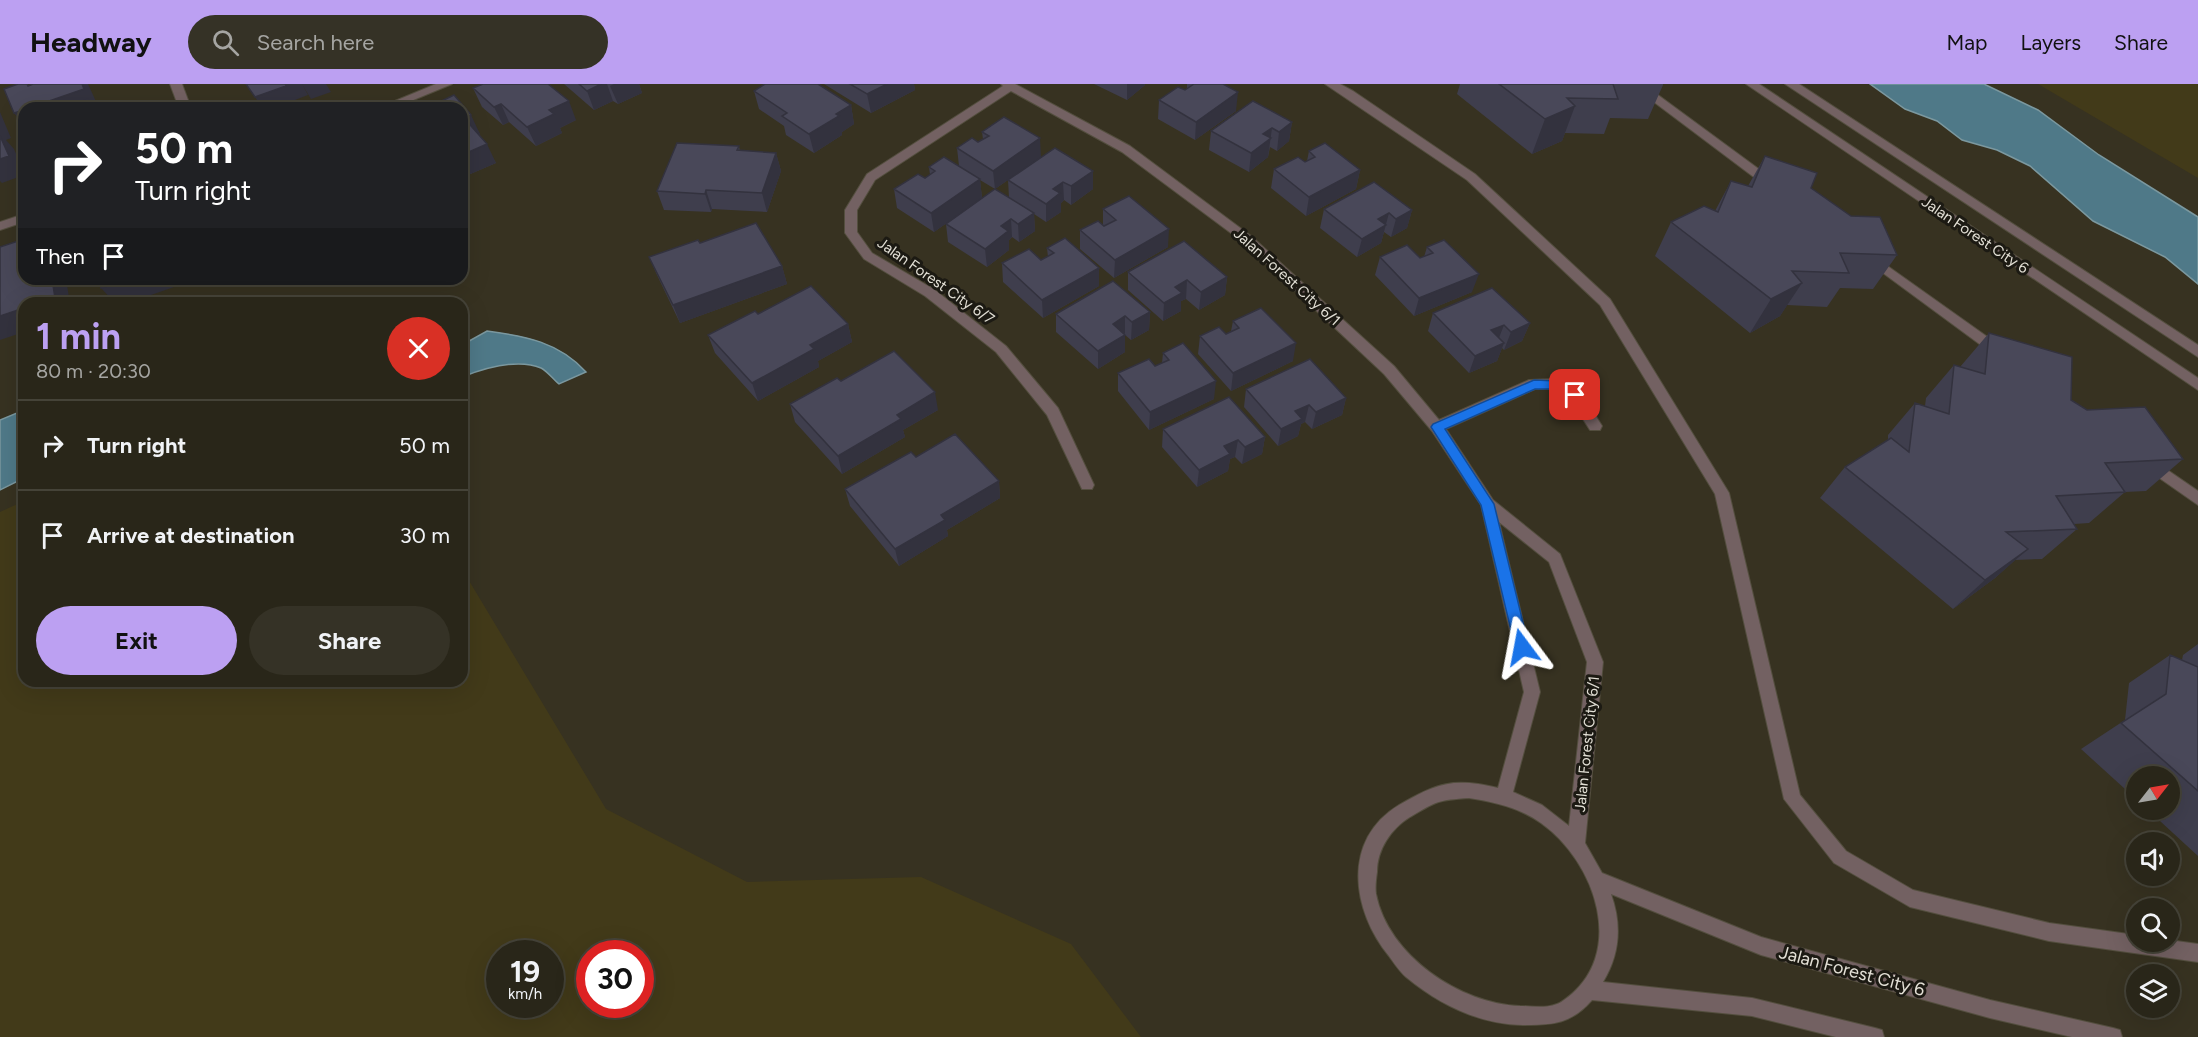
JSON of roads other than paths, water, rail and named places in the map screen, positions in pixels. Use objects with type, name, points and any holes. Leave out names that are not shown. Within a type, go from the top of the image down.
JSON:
[{"type":"street","points":[[176,84],[183,102]]},
{"type":"street","points":[[400,102],[446,84]]},
{"type":"street","points":[[1331,84],[1349,93],[1470,177],[1605,302],[1722,493],[1792,800],[1840,858],[1910,898],[2049,932],[2198,953]]},
{"type":"street","points":[[1636,84],[1779,189]]},
{"type":"street","name":"Jalan Forest City 6","points":[[1752,84],[2198,385]]},
{"type":"street","name":"Jalan Forest City 6","points":[[1791,84],[2198,352]]},
{"type":"street","name":"Jalan Forest City 6/1","points":[[1009,85],[1126,149],[1248,238],[1389,370],[1437,427],[1488,504],[1555,558],[1595,662],[1576,845]]},
{"type":"street","name":"Jalan Forest City 6/7","points":[[1009,85],[871,177],[851,210],[851,232],[868,256],[930,293],[1001,349],[1053,412],[1087,485]]},
{"type":"street","points":[[0,226],[18,220]]},
{"type":"street","points":[[1864,253],[2007,358]]},
{"type":"street","points":[[1437,427],[1534,384],[1554,384],[1575,395],[1595,426]]},
{"type":"street","points":[[2140,457],[2198,499]]},
{"type":"street","name":"Jalan Forest City 6/1","points":[[1488,504],[1532,692],[1504,796]]},
{"type":"street","points":[[1469,790],[1504,796],[1531,807],[1555,824],[1576,845],[1598,880],[1608,919],[1606,957],[1589,990],[1563,1013],[1530,1025],[1492,1026],[1453,1014],[1418,992],[1390,962],[1372,928],[1365,892],[1369,857],[1383,828],[1406,807],[1436,793],[1469,790]]},
{"type":"street","name":"Jalan Forest City 6","points":[[1598,880],[1761,946],[1990,1009],[2113,1037]]},
{"type":"street","points":[[1589,990],[1752,1007],[1843,1033],[1875,1037]]},
{"type":"water","points":[[1870,84],[1984,84],[2038,110],[2099,155],[2198,217],[2198,284],[2165,257],[2093,221],[2030,166],[1997,150],[1962,140],[1937,121],[1905,109]]},
{"type":"water","points":[[487,331],[528,338],[553,347],[576,362],[586,372],[559,384],[541,368],[532,365],[512,364],[468,375],[468,342]]},
{"type":"water","points":[[18,412],[18,481],[0,490],[0,420]]}]
